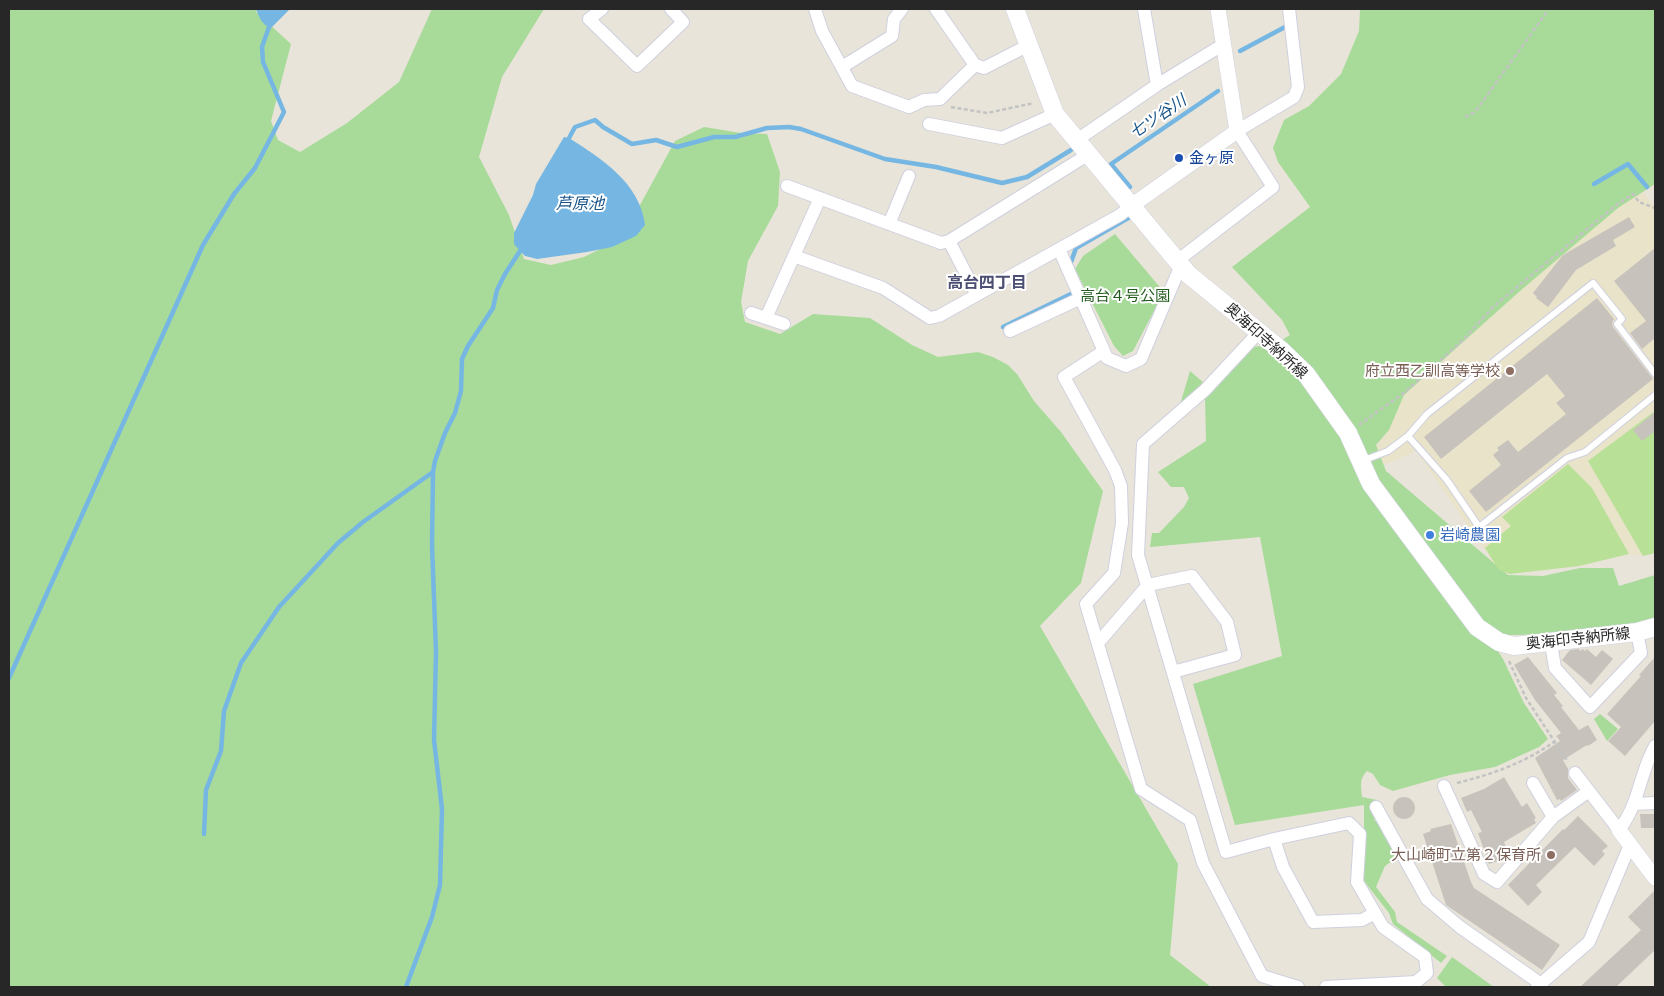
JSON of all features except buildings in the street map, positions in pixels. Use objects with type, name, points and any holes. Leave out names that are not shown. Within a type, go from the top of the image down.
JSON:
[{"type":"main road","name":"奥海印寺納所線","points":[[1015,9],[1053,107],[1077,140],[1188,274],[1281,350],[1306,374],[1348,433],[1371,484],[1477,628],[1499,642],[1514,646],[1637,632],[1655,627]]},
{"type":"street","points":[[602,9],[589,20],[636,66],[683,22],[671,9]]},
{"type":"street","points":[[815,9],[822,31],[852,86],[909,107],[924,100],[940,99],[975,65]]},
{"type":"street","points":[[842,67],[892,36],[894,19],[902,9]]},
{"type":"street","points":[[936,9],[975,65],[984,68],[1029,45]]},
{"type":"street","points":[[1144,9],[1157,85]]},
{"type":"street","points":[[1059,249],[1107,358],[1126,366],[1141,359],[1179,263],[1273,187],[1237,131],[1218,9]]},
{"type":"street","points":[[794,256],[883,288],[930,318],[939,316],[1120,214],[1237,131],[1294,97],[1298,87],[1289,9]]},
{"type":"street","points":[[1077,140],[1157,85],[1224,44]]},
{"type":"street","points":[[929,124],[1002,138],[1053,107]]},
{"type":"street","points":[[787,186],[941,243],[949,241],[1089,154]]},
{"type":"street","points":[[889,224],[909,176]]},
{"type":"street","points":[[766,318],[820,198]]},
{"type":"street","points":[[949,241],[977,295]]},
{"type":"street","points":[[1010,331],[1080,298]]},
{"type":"street","points":[[750,313],[784,324]]},
{"type":"street","points":[[1259,332],[1205,390],[1143,444],[1138,555],[1226,852],[1274,839],[1349,823],[1360,834],[1357,882],[1384,927],[1425,956],[1427,974],[1416,982],[1326,987]]},
{"type":"street","points":[[1104,351],[1064,377],[1115,470],[1121,486],[1122,523],[1114,573],[1086,604],[1140,789],[1190,820],[1203,863],[1262,976],[1298,987]]},
{"type":"street","points":[[1098,643],[1148,585],[1192,576],[1227,622],[1236,655],[1173,672]]},
{"type":"street","points":[[1552,643],[1555,668],[1590,707],[1641,653],[1637,632]]},
{"type":"street","points":[[1619,830],[1627,820],[1635,804],[1646,761],[1655,746]]},
{"type":"street","points":[[1575,772],[1655,878]]},
{"type":"street","points":[[1533,783],[1553,817]]},
{"type":"street","points":[[1444,786],[1484,874],[1498,882],[1553,817],[1589,791]]},
{"type":"street","points":[[1635,804],[1655,804]]},
{"type":"street","points":[[1376,807],[1426,899],[1539,986],[1589,942],[1630,845]]},
{"type":"street","points":[[1274,839],[1283,867],[1314,922],[1362,920],[1375,913]]},
{"type":"lane","points":[[1361,461],[1388,450],[1408,436],[1427,414],[1593,283],[1622,319],[1617,324],[1655,374]]},
{"type":"lane","points":[[1408,436],[1447,480],[1479,527],[1567,458],[1585,452],[1655,395]]},
{"type":"path","points":[[1465,117],[1475,112],[1548,9]]},
{"type":"path","points":[[934,99],[940,105],[987,114],[1053,107]]},
{"type":"path","points":[[1348,433],[1405,392],[1464,339],[1493,307],[1615,206],[1633,194],[1639,202],[1655,208]]},
{"type":"path","points":[[1499,642],[1526,698],[1575,772]]},
{"type":"path","points":[[1444,786],[1490,775],[1526,759],[1554,742]]},
{"type":"shaded area","points":[[1643,192],[1655,207],[1655,553],[1643,556],[1629,554],[1579,566],[1510,574],[1499,570],[1416,451],[1384,465],[1376,446],[1389,430],[1404,395],[1520,291],[1618,208]]},
{"type":"green space","points":[[9,9],[257,9],[256,12],[291,44],[271,121],[278,140],[300,152],[347,123],[399,82],[432,9],[544,9],[502,77],[479,157],[509,215],[524,259],[551,265],[584,257],[622,238],[675,141],[704,127],[741,133],[767,134],[780,172],[778,206],[748,261],[741,302],[745,322],[780,334],[813,314],[870,318],[912,345],[938,357],[978,352],[993,357],[1008,365],[1017,374],[1034,401],[1061,432],[1103,491],[1081,583],[1040,626],[1178,864],[1170,955],[1211,987],[9,987]]},
{"type":"green space","points":[[1360,9],[1655,9],[1655,184],[1618,208],[1520,291],[1404,395],[1389,430],[1376,445],[1386,471],[1508,575],[1543,576],[1580,568],[1613,568],[1619,586],[1655,575],[1655,618],[1637,623],[1551,634],[1512,635],[1491,640],[1503,659],[1524,703],[1548,739],[1539,747],[1495,767],[1450,775],[1393,791],[1380,785],[1373,774],[1367,771],[1363,777],[1361,783],[1362,797],[1377,800],[1378,808],[1374,820],[1383,827],[1397,852],[1395,859],[1385,866],[1376,887],[1395,912],[1397,922],[1447,956],[1441,963],[1393,924],[1389,913],[1364,881],[1364,805],[1235,825],[1193,684],[1282,656],[1260,537],[1150,547],[1152,533],[1159,533],[1184,507],[1189,498],[1184,487],[1171,487],[1158,472],[1206,441],[1205,396],[1252,347],[1260,346],[1266,350],[1290,335],[1282,320],[1232,267],[1310,207],[1278,162],[1273,148],[1284,120],[1309,106],[1341,74],[1359,31]]},
{"type":"green space","name":"高台４号公園","points":[[1115,234],[1164,292],[1133,351],[1123,356],[1114,346],[1075,269],[1083,256]]},
{"type":"green space","points":[[1190,371],[1204,383],[1179,408]]},
{"type":"green space","points":[[1655,411],[1655,553],[1643,556],[1588,461]]},
{"type":"green space","points":[[1568,464],[1592,488],[1629,554],[1579,566],[1510,574],[1499,570],[1485,548],[1511,526],[1502,517]]},
{"type":"green space","points":[[1600,714],[1618,729],[1607,741],[1594,719]]},
{"type":"green space","points":[[1452,957],[1494,987],[1446,987],[1437,978]]},
{"type":"water","points":[[256,9],[290,9],[271,28],[263,23]]},
{"type":"water","name":"芦原池","points":[[564,137],[569,138],[594,155],[618,174],[636,197],[642,210],[645,225],[636,236],[612,247],[537,259],[525,256],[514,244],[514,233],[533,195],[536,184]]},
{"type":"waterway","points":[[9,678],[203,245],[234,194],[255,168],[284,112],[263,62],[262,47],[269,27]]},
{"type":"waterway","name":"七ツ谷川","points":[[1240,51],[1285,27]]},
{"type":"waterway","name":"七ツ谷川","points":[[1130,187],[1111,164],[1218,91]]},
{"type":"waterway","points":[[569,138],[575,127],[595,120],[603,127],[632,144],[656,140],[677,147],[714,137],[735,137],[767,128],[789,127],[801,129],[885,159],[936,167],[1002,183],[1027,177],[1071,150]]},
{"type":"waterway","points":[[1594,184],[1628,164],[1647,187]]},
{"type":"waterway","points":[[1072,267],[1070,265],[1076,248],[1130,217]]},
{"type":"waterway","points":[[406,987],[432,917],[440,885],[442,809],[434,740],[436,652],[432,544],[433,472],[435,461],[445,433],[455,413],[461,391],[462,359],[468,346],[493,308],[497,290],[520,251]]},
{"type":"waterway","points":[[1003,327],[1073,293]]},
{"type":"waterway","points":[[204,834],[206,790],[221,751],[224,711],[241,663],[279,607],[338,543],[363,522],[433,472]]},
{"type":"place","name":"金ヶ原","points":[[1179,158]]},
{"type":"place","name":"府立西乙訓高等学校","points":[[1510,371]]},
{"type":"place","name":"岩崎農園","points":[[1430,535]]},
{"type":"place","name":"大山崎町立第２保育所","points":[[1551,855]]},
{"type":"district","name":"高台四丁目","points":[[987,283]]}]
